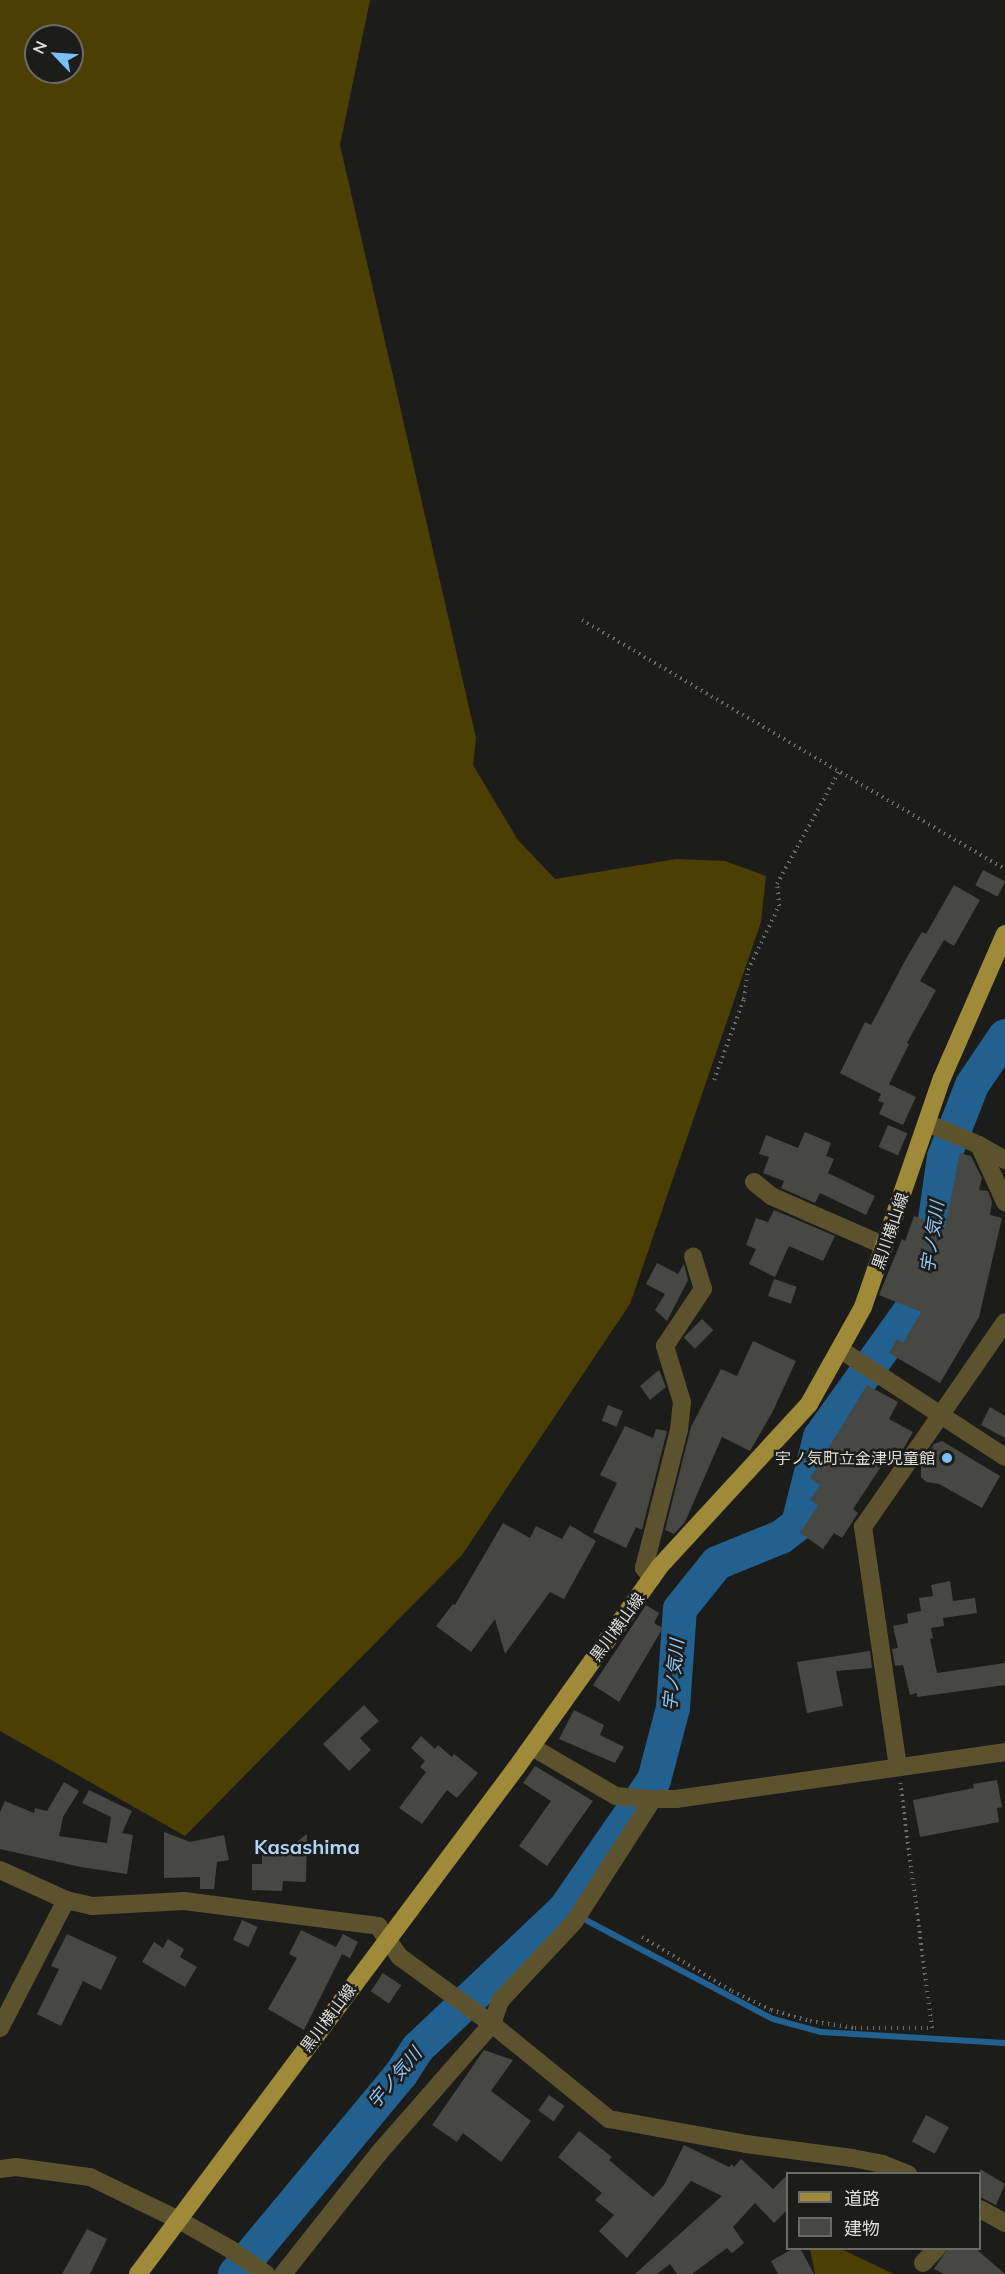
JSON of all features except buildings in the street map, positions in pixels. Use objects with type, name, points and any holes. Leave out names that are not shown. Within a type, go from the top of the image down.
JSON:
[{"type":"main road","name":"黒川横山線","points":[[138,2274],[532,1747],[652,1578],[809,1404],[842,1350],[863,1307],[933,1126],[942,1078],[1005,934]]},
{"type":"street","points":[[933,1126],[979,1145],[1003,1160]]},
{"type":"street","points":[[979,1145],[1005,1202]]},
{"type":"street","points":[[754,1182],[771,1196],[885,1246]]},
{"type":"street","points":[[652,1578],[644,1568],[679,1430],[682,1402],[665,1346],[704,1289],[693,1257]]},
{"type":"street","points":[[898,1767],[863,1527],[1005,1322]]},
{"type":"street","points":[[842,1350],[1005,1458]]},
{"type":"street","points":[[532,1747],[616,1796],[651,1799],[676,1799],[1005,1752]]},
{"type":"street","points":[[284,2274],[378,2154],[492,2024],[501,2001],[577,1916],[651,1799]]},
{"type":"street","points":[[0,1870],[66,1900],[92,1906],[184,1901],[378,1926],[400,1957],[492,2024],[609,2119],[746,2144],[852,2158],[901,2172]]},
{"type":"street","points":[[0,2028],[66,1900]]},
{"type":"street","points":[[0,2169],[16,2167],[90,2176],[230,2248],[266,2274]]},
{"type":"street","points":[[981,2210],[1005,2223]]},
{"type":"street","points":[[924,2264],[935,2250]]},
{"type":"path","points":[[582,620],[1005,869]]},
{"type":"path","points":[[714,1080],[744,999],[748,970],[779,906],[777,884],[839,771]]},
{"type":"path","points":[[642,1937],[732,1991],[771,2010],[810,2021],[855,2028],[932,2028],[898,1767]]},
{"type":"shaded area","points":[[0,0],[370,0],[340,145],[476,738],[473,765],[518,840],[555,879],[676,859],[725,861],[766,876],[761,922],[630,1304],[462,1555],[185,1836],[0,1731]]},
{"type":"shaded area","points":[[810,2250],[843,2250],[894,2274],[815,2274]]},
{"type":"waterway","name":"宇ノ気川","points":[[235,2274],[401,2074],[418,2048],[565,1909],[654,1780],[673,1708],[680,1609],[717,1563],[781,1537],[798,1524],[820,1437],[925,1290],[944,1157],[972,1085],[1005,1036]]},
{"type":"waterway","points":[[565,1909],[773,2019],[821,2032],[1005,2043]]},
{"type":"place","name":"宇ノ気町立金津児童館","points":[[947,1458]]},
{"type":"district","name":"Kasashima","points":[[307,1846]]}]
